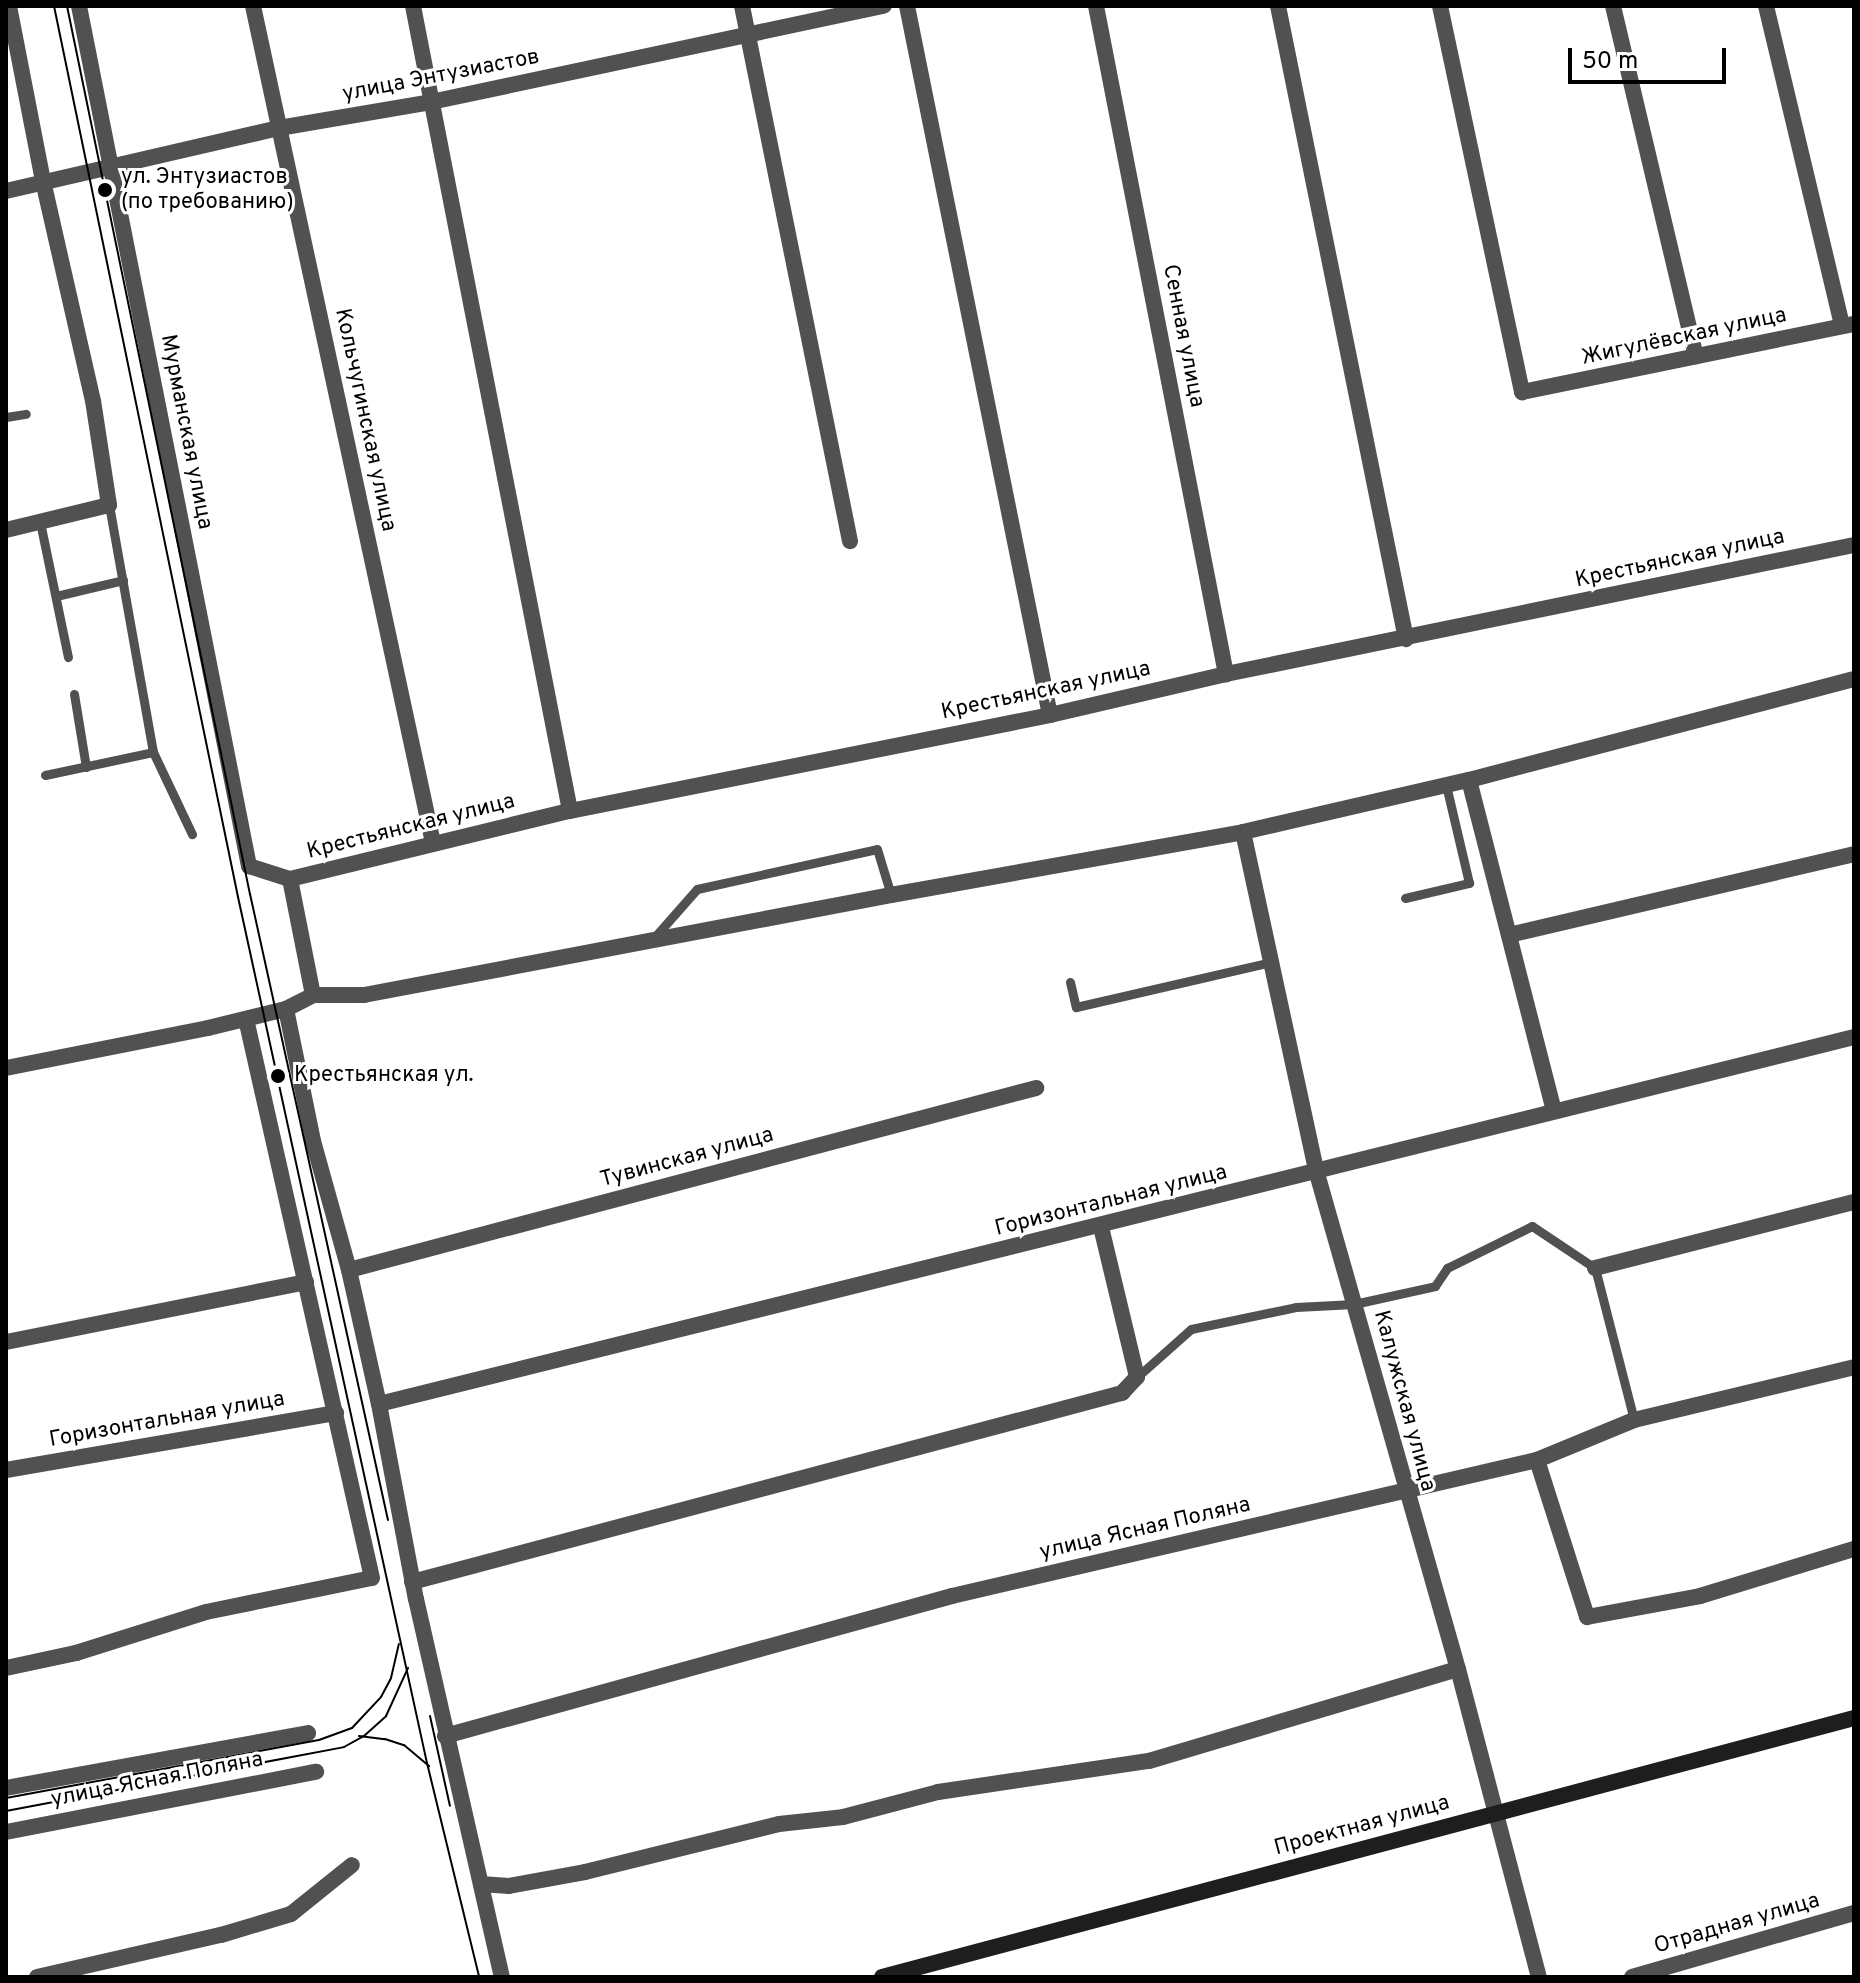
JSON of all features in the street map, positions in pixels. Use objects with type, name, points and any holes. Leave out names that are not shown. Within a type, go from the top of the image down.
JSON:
[{"type":"main road","name":"Проектная улица","points":[[882,1977],[1854,1718]]},
{"type":"street","points":[[6,530],[109,505],[93,401],[43,181],[9,6]]},
{"type":"street","name":"Мурманская улица","points":[[79,6],[249,866]]},
{"type":"street","name":"Кольчугинская улица","points":[[253,6],[433,843]]},
{"type":"street","points":[[413,6],[570,811]]},
{"type":"street","points":[[742,6],[850,541]]},
{"type":"street","name":"улица Энтузиастов","points":[[6,191],[279,128],[431,102],[884,6]]},
{"type":"street","points":[[907,6],[1050,715]]},
{"type":"street","name":"Сенная улица","points":[[1096,6],[1226,674]]},
{"type":"street","points":[[1278,6],[1406,639]]},
{"type":"street","name":"Жигулёвская улица","points":[[1440,6],[1522,392],[1848,325]]},
{"type":"street","points":[[1613,6],[1696,356]]},
{"type":"street","points":[[1766,6],[1848,325]]},
{"type":"street","name":"Крестьянская улица","points":[[249,866],[290,879],[570,811],[1050,715],[1226,674],[1854,545]]},
{"type":"street","points":[[6,1068],[246,1019],[286,1009],[313,995],[364,995],[1243,832],[1469,780],[1854,679]]},
{"type":"street","points":[[1469,780],[1554,1110]]},
{"type":"street","name":"Калужская улица","points":[[1243,832],[1316,1170],[1458,1669],[1539,1977]]},
{"type":"street","points":[[1509,935],[1854,854]]},
{"type":"street","points":[[290,879],[313,995]]},
{"type":"street","points":[[286,1009],[313,1141],[349,1270],[379,1404],[445,1736],[502,1977]]},
{"type":"street","points":[[6,1668],[76,1653],[206,1612],[372,1578],[246,1019]]},
{"type":"street","name":"Горизонтальная улица","points":[[379,1404],[1101,1227],[1316,1170],[1854,1037]]},
{"type":"street","name":"Тувинская улица","points":[[349,1270],[1036,1088]]},
{"type":"street","points":[[1595,1268],[1854,1202]]},
{"type":"street","points":[[412,1582],[1122,1393],[1137,1377],[1101,1227]]},
{"type":"street","points":[[6,1342],[306,1282]]},
{"type":"street","name":"улица Ясная Поляна","points":[[445,1736],[952,1596],[1537,1460],[1634,1420],[1854,1367]]},
{"type":"street","name":"Горизонтальная улица","points":[[6,1470],[336,1413]]},
{"type":"street","points":[[1537,1460],[1587,1617],[1700,1596],[1854,1549]]},
{"type":"street","points":[[481,1884],[509,1886],[585,1872],[779,1824],[843,1817],[938,1792],[1149,1761],[1458,1669]]},
{"type":"street","name":"улица Ясная Поляна","points":[[6,1788],[308,1733]]},
{"type":"street","name":"улица Ясная Поляна","points":[[6,1832],[316,1772]]},
{"type":"street","points":[[37,1977],[221,1935],[291,1914],[352,1865]]},
{"type":"street","name":"Отрадная улица","points":[[1632,1977],[1854,1913]]},
{"type":"lane","points":[[6,417],[26,414]]},
{"type":"lane","points":[[109,505],[153,752],[192,834]]},
{"type":"lane","points":[[40,522],[68,657]]},
{"type":"lane","points":[[56,596],[123,580]]},
{"type":"lane","points":[[74,694],[86,767]]},
{"type":"lane","points":[[45,775],[153,752]]},
{"type":"lane","points":[[1405,898],[1469,883],[1446,785]]},
{"type":"lane","points":[[650,943],[697,889],[877,849],[891,895]]},
{"type":"lane","points":[[1070,982],[1076,1007],[1271,962]]},
{"type":"lane","points":[[1137,1377],[1191,1329],[1296,1307],[1354,1304],[1435,1286],[1447,1268],[1532,1226],[1595,1268],[1634,1420]]},
{"type":"tram line","points":[[54,6],[238,897],[427,1763],[479,1977]]},
{"type":"tram line","points":[[67,6],[250,894],[388,1520]]},
{"type":"tram line","points":[[6,1798],[319,1740],[352,1728],[381,1697],[391,1678],[399,1644]]},
{"type":"tram line","points":[[6,1811],[344,1747],[364,1736],[386,1716],[408,1668]]},
{"type":"tram line","points":[[430,1716],[450,1806]]},
{"type":"tram line","points":[[359,1736],[404,1745],[429,1766]]},
{"type":"place","name":"ул. Энтузиастов (по требованию)","points":[[105,190]]},
{"type":"place","name":"Крестьянская ул.","points":[[278,1076]]}]
